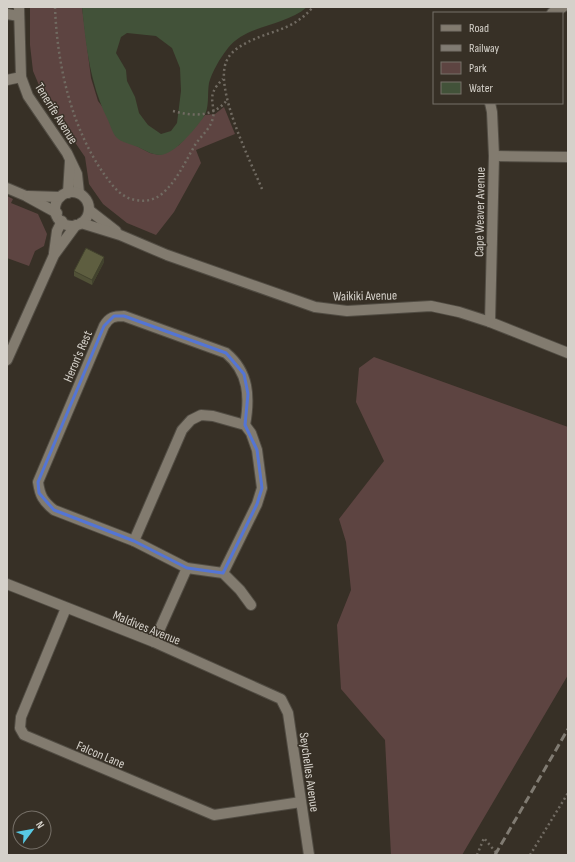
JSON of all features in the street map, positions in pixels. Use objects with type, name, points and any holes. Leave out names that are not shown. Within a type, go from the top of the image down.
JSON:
[{"type":"street","points":[[554,12],[563,7]]},
{"type":"street","points":[[7,14],[19,11]]},
{"type":"street","name":"Tenerife Avenue","points":[[19,11],[21,77],[28,96],[62,146],[77,174],[79,193]]},
{"type":"street","points":[[7,80],[21,77]]},
{"type":"street","name":"Cape Weaver Avenue","points":[[490,104],[494,156],[490,322]]},
{"type":"street","points":[[494,156],[568,157]]},
{"type":"street","name":"Tenerife Avenue","points":[[64,195],[70,161]]},
{"type":"street","points":[[7,188],[26,196],[71,225],[79,224]]},
{"type":"street","points":[[7,360],[54,255],[88,215],[89,210],[86,200],[79,193],[26,196]]},
{"type":"street","points":[[54,255],[59,217],[56,205],[64,195]]},
{"type":"street","name":"Waikiki Avenue","points":[[89,210],[120,235]]},
{"type":"street","name":"Waikiki Avenue","points":[[79,224],[120,235],[174,257],[315,308],[347,311],[431,306],[459,312],[490,322],[568,353]]},
{"type":"street","name":"Heron's Rest","points":[[223,574],[187,568],[134,542],[54,510],[44,502],[39,493],[38,482],[108,320],[114,316],[124,316],[226,353],[235,360],[244,374],[248,394],[246,425]]},
{"type":"street","points":[[134,542],[182,430],[191,420],[201,415],[213,416],[246,425],[252,433],[257,450],[262,488],[255,511],[223,574],[240,590],[251,605]]},
{"type":"street","points":[[154,642],[187,568]]},
{"type":"street","name":"Maldives Avenue","points":[[7,584],[154,642],[276,696]]},
{"type":"street","name":"Falcon Lane","points":[[66,608],[21,717],[20,728],[24,735],[214,815],[301,802]]},
{"type":"street","name":"Seychelles Avenue","points":[[276,696],[284,703],[288,713],[309,855]]},
{"type":"path","points":[[55,7],[63,72],[78,124],[93,158],[111,183],[119,193],[133,200],[153,200],[162,194],[178,176],[195,145],[211,124],[213,112],[211,102],[212,95],[223,79]]},
{"type":"path","points":[[262,189],[227,100],[223,71],[228,58],[239,47],[248,42],[286,29],[298,22],[313,7]]},
{"type":"path","points":[[173,111],[194,115],[213,112],[222,106],[227,100]]},
{"type":"path","points":[[530,855],[568,793]]},
{"type":"path","points":[[476,855],[484,838],[498,855]]},
{"type":"highlighted area","points":[[114,316],[124,316],[226,353],[244,374],[248,394],[245,425],[257,450],[262,488],[257,504],[223,573],[187,568],[134,541],[54,510],[39,493],[38,482],[104,326]]},
{"type":"green space","points":[[30,7],[82,7],[91,78],[98,101],[129,142],[150,153],[160,155],[179,145],[205,115],[215,114],[224,107],[235,134],[196,150],[201,163],[174,212],[156,235],[127,223],[103,204],[89,184],[85,157],[44,97],[33,71],[30,45]]},
{"type":"green space","points":[[7,196],[13,199],[11,203],[38,214],[47,234],[44,246],[35,251],[29,266],[7,258]]},
{"type":"green space","points":[[374,357],[568,427],[568,675],[462,855],[391,855],[385,740],[341,689],[337,625],[351,590],[346,542],[339,519],[384,461],[356,402],[359,368]]},
{"type":"water","points":[[82,7],[307,7],[298,14],[245,34],[228,48],[210,79],[208,87],[207,110],[203,118],[190,135],[178,146],[166,154],[160,155],[152,154],[118,139],[112,130],[96,91],[87,50]],"holes":[[[127,33],[156,36],[172,48],[180,68],[181,91],[177,123],[171,131],[161,134],[148,125],[139,113],[135,97],[127,81],[126,70],[116,53],[121,37]]]},
{"type":"building","points":[[86,248],[104,257],[92,280],[74,271]]},
{"type":"railway","points":[[495,855],[568,729]]}]
